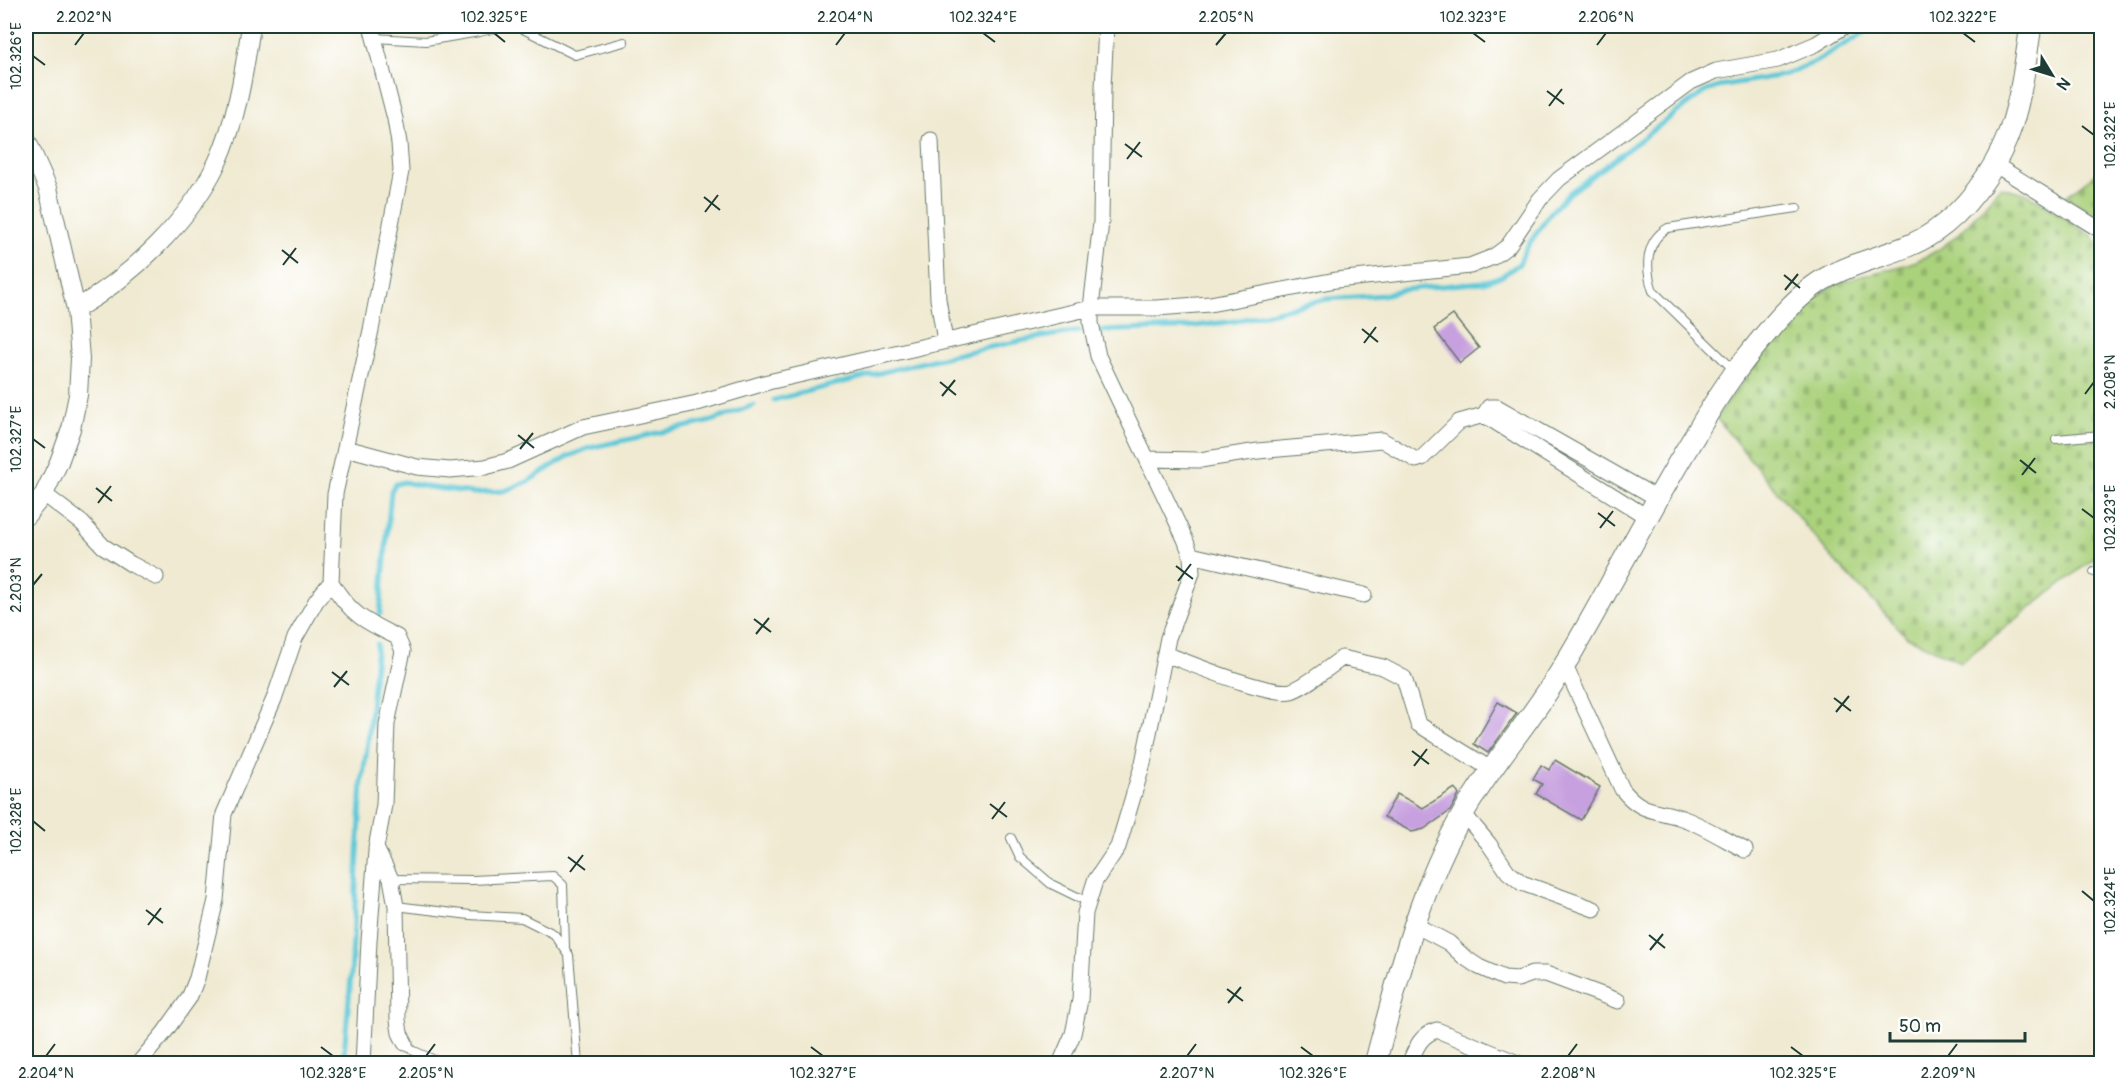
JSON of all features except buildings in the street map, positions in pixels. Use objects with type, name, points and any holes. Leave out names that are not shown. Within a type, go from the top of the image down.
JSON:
[{"type":"main road","points":[[1375,1064],[1408,942],[1440,860],[1464,813],[1565,666],[1657,498],[1703,422],[1736,372],[1787,311],[1810,288],[1830,276],[1908,247],[1934,232],[1956,213],[1976,190],[1994,164],[2007,138],[2016,111],[2031,26]]},
{"type":"street","points":[[76,309],[102,294],[131,270],[193,203],[217,163],[232,122],[242,81],[251,26]]},
{"type":"street","points":[[1060,1064],[1073,1034],[1080,1000],[1085,913],[1095,882],[1118,847],[1143,763],[1168,638],[1192,573],[1191,555],[1098,356],[1091,323],[1101,222],[1102,88],[1106,26]]},
{"type":"street","points":[[346,448],[417,467],[450,470],[485,467],[508,461],[583,428],[697,403],[768,382],[945,340],[1091,308],[1157,308],[1209,304],[1336,280],[1470,266],[1493,257],[1508,246],[1540,199],[1559,179],[1691,82],[1716,71],[1778,60],[1816,44],[1845,26]]},
{"type":"street","points":[[138,1064],[189,998],[197,978],[216,900],[224,814],[274,699],[296,638],[316,601],[331,582],[335,494],[372,330],[401,171],[398,135],[373,32]]},
{"type":"street","points":[[26,139],[31,161],[48,188],[76,309],[80,359],[78,395],[71,429],[44,494],[26,516]]},
{"type":"street","points":[[931,140],[938,299],[945,340]]},
{"type":"street","points":[[1994,164],[2102,231]]},
{"type":"street","points":[[1147,459],[1200,460],[1258,451],[1382,440],[1416,460],[1422,458],[1459,422],[1484,415],[1489,407],[1497,407],[1657,498]]},
{"type":"street","points":[[1484,415],[1647,517]]},
{"type":"street","points":[[44,494],[82,523],[103,546],[156,577]]},
{"type":"street","points":[[1191,555],[1364,595]]},
{"type":"street","points":[[331,582],[346,605],[366,622],[397,637],[403,651],[387,724],[384,805],[376,848],[363,1064]]},
{"type":"street","points":[[1165,654],[1263,689],[1290,691],[1313,679],[1342,658],[1383,667],[1404,678],[1418,724],[1492,770]]},
{"type":"street","points":[[1565,666],[1622,789],[1631,801],[1640,807],[1690,820],[1745,850]]},
{"type":"street","points":[[1464,813],[1508,872],[1522,883],[1594,909]]},
{"type":"street","points":[[376,848],[391,879],[396,906],[398,1020],[400,1033],[405,1043]]},
{"type":"street","points":[[1415,925],[1449,944],[1479,967],[1504,978],[1518,979],[1532,974],[1546,974],[1618,1001]]},
{"type":"street","points":[[1409,1064],[1419,1041],[1428,1033],[1437,1030],[1520,1064]]},
{"type":"lane","points":[[373,32],[426,41],[479,33],[504,26]]},
{"type":"lane","points":[[517,26],[575,55],[624,42]]},
{"type":"lane","points":[[1736,372],[1653,291],[1649,279],[1650,246],[1658,234],[1668,228],[1797,208]]},
{"type":"lane","points":[[2055,439],[2102,435]]},
{"type":"lane","points":[[1011,838],[1020,857],[1051,884],[1088,902]]},
{"type":"lane","points":[[391,879],[473,880],[553,876],[563,885],[565,949]]},
{"type":"lane","points":[[396,906],[470,915],[522,918],[554,934],[569,955],[578,1064]]},
{"type":"lane","points":[[405,1043],[414,1051],[444,1064]]},
{"type":"green space","points":[[2101,170],[2101,217],[2065,197]]},
{"type":"green space","points":[[2000,187],[2026,193],[2091,235],[2101,246],[2101,553],[1961,662],[1907,637],[1833,559],[1716,418],[1787,326],[1820,295],[1843,282],[1918,261],[1932,254],[1957,235]]},
{"type":"waterway","points":[[1096,331],[1178,328],[1236,321],[1326,299],[1383,295],[1401,290],[1483,282],[1502,276],[1519,264],[1527,247],[1551,212],[1569,193],[1704,92],[1724,85],[1784,75],[1815,62],[1875,26]]},
{"type":"waterway","points":[[774,400],[965,353],[1080,331]]},
{"type":"waterway","points":[[380,614],[391,491],[396,484],[404,482],[474,493],[504,491],[527,482],[567,457],[589,448],[712,421],[754,405]]},
{"type":"waterway","points":[[343,1064],[351,976],[362,782],[377,644]]}]
